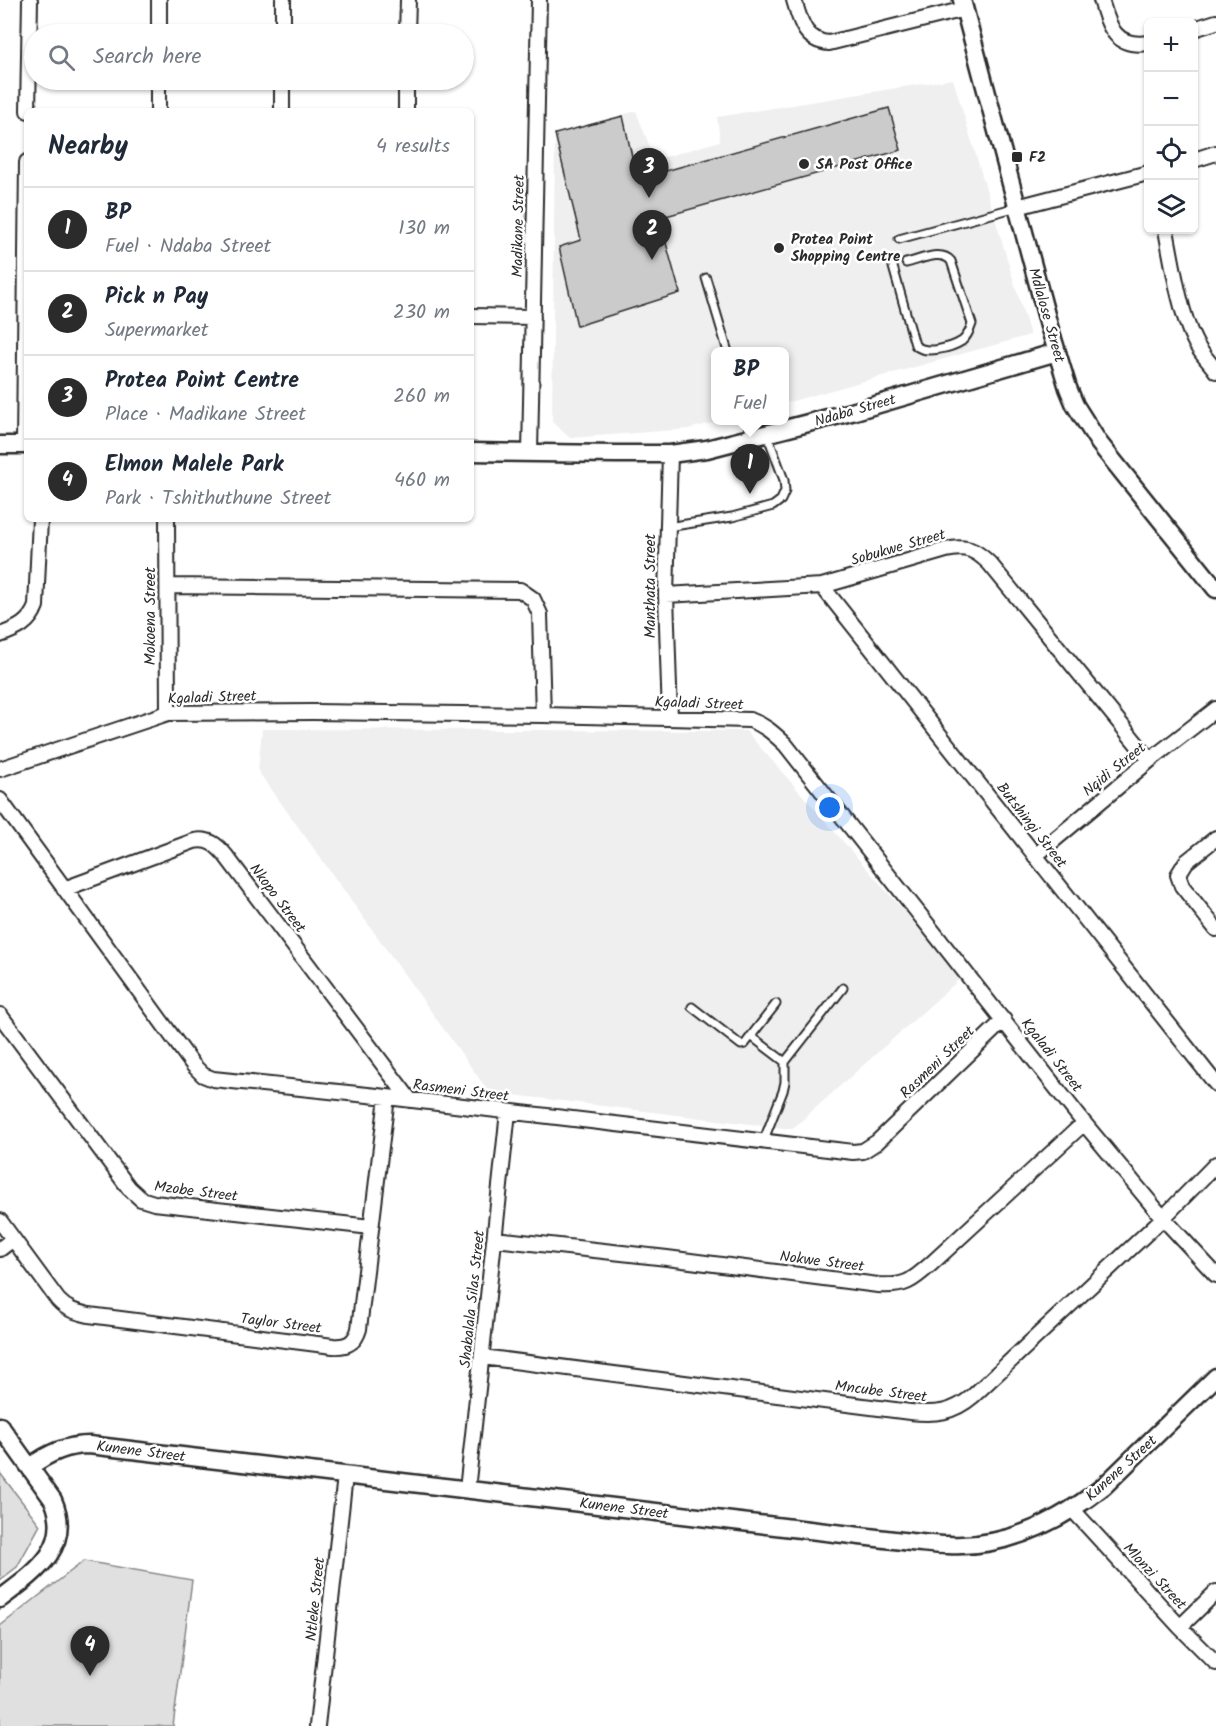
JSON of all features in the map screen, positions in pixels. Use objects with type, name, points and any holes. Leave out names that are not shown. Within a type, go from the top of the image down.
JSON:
[{"type":"street","points":[[30,0],[30,24]]},
{"type":"street","points":[[159,0],[159,24]]},
{"type":"street","points":[[283,0],[283,24]]},
{"type":"street","points":[[407,24],[408,0]]},
{"type":"street","name":"Madikane Street","points":[[530,453],[539,0]]},
{"type":"street","points":[[794,0],[804,29],[813,38],[824,43],[838,42],[963,5]]},
{"type":"street","points":[[1101,0],[1110,28],[1118,37],[1131,43],[1144,43]]},
{"type":"street","name":"Mdlalose Street","points":[[963,5],[1057,352],[1075,405],[1093,434],[1216,590]]},
{"type":"street","points":[[1198,28],[1216,22]]},
{"type":"street","points":[[28,90],[28,108]]},
{"type":"street","points":[[158,90],[158,108]]},
{"type":"street","points":[[282,90],[282,108]]},
{"type":"street","points":[[405,108],[406,90]]},
{"type":"street","points":[[1198,159],[1216,153]]},
{"type":"street","points":[[1017,207],[1144,174]]},
{"type":"street","points":[[1167,234],[1191,334],[1216,371]]},
{"type":"street","points":[[474,316],[533,317]]},
{"type":"street","name":"Ndaba Street","points":[[474,452],[670,454],[707,449],[855,411],[1057,352]]},
{"type":"street","points":[[0,445],[24,444]]},
{"type":"street","name":"Manthata Street","points":[[670,454],[666,527],[670,718]]},
{"type":"street","points":[[0,634],[24,624],[32,616],[36,606],[40,522]]},
{"type":"street","name":"Mokoena Street","points":[[167,522],[168,713]]},
{"type":"street","name":"Sobukwe Street","points":[[666,595],[822,586],[954,548],[965,547],[976,551],[990,564],[1150,760]]},
{"type":"street","points":[[168,586],[520,590],[533,599],[540,614],[543,715]]},
{"type":"street","name":"Butshingi Street","points":[[822,586],[1216,1084]]},
{"type":"street","name":"Nqidi Street","points":[[1035,856],[1150,760],[1216,709]]},
{"type":"street","name":"Kgaladi Street","points":[[0,769],[168,713],[313,712],[750,720],[768,728],[785,744],[1084,1123],[1163,1218],[1216,1275]]},
{"type":"street","name":"Rasmeni Street","points":[[0,800],[193,1065],[203,1075],[219,1080],[387,1097],[848,1152],[868,1149],[877,1142],[1004,1020]]},
{"type":"street","points":[[1216,838],[1184,865],[1178,875],[1182,886],[1216,929]]},
{"type":"street","name":"Nkopo Street","points":[[64,889],[194,842],[202,840],[213,843],[226,856],[410,1100]]},
{"type":"street","name":"Mzobe Street","points":[[0,1015],[129,1188],[141,1199],[154,1203],[371,1227]]},
{"type":"street","name":"Taylor Street","points":[[0,1221],[58,1300],[65,1307],[74,1311],[89,1315],[340,1347],[350,1344],[358,1332],[387,1097]]},
{"type":"street","name":"Shabalala Silas Street","points":[[467,1490],[508,1112]]},
{"type":"street","name":"Nokwe Street","points":[[495,1239],[878,1285],[900,1285],[913,1280],[932,1264],[1084,1123]]},
{"type":"street","name":"Mncube Street","points":[[482,1357],[910,1412],[932,1414],[947,1412],[962,1405],[973,1396],[1163,1218],[1216,1164]]},
{"type":"street","points":[[0,1249],[13,1239]]},
{"type":"street","name":"Kunene Street","points":[[30,1467],[59,1449],[89,1445],[949,1545],[969,1545],[1009,1538],[1049,1524],[1072,1509],[1104,1486],[1216,1377]]},
{"type":"street","points":[[0,1426],[56,1505],[58,1527],[57,1538],[49,1557],[0,1599]]},
{"type":"street","name":"Ntleke Street","points":[[317,1726],[345,1476]]},
{"type":"street","name":"Mlonzi Street","points":[[1072,1509],[1180,1628],[1216,1663]]},
{"type":"street","points":[[1180,1628],[1216,1592]]},
{"type":"lane","points":[[899,239],[1017,207]]},
{"type":"lane","points":[[893,267],[915,345],[927,352],[962,340],[972,324],[951,261],[947,256],[941,255],[906,263]]},
{"type":"lane","points":[[706,278],[727,347]]},
{"type":"lane","points":[[666,527],[732,517],[773,506],[781,500],[785,491],[784,480],[751,425]]},
{"type":"lane","points":[[763,1143],[783,1091],[785,1062],[843,988]]},
{"type":"lane","points":[[692,1007],[741,1045],[746,1044],[776,1004]]},
{"type":"lane","points":[[751,1036],[785,1062]]},
{"type":"shaded area","name":"Protea Point Shopping Centre","points":[[953,79],[1030,335],[789,402],[789,347],[711,347],[711,423],[688,429],[570,438],[552,422],[555,134],[636,111],[655,160],[720,141],[717,117]]},
{"type":"shaded area","points":[[262,729],[746,731],[962,977],[792,1129],[489,1092],[258,771]]},
{"type":"shaded area","points":[[0,1473],[40,1525],[17,1567],[0,1580]]},
{"type":"shaded area","points":[[84,1561],[192,1580],[173,1726],[0,1726],[0,1626]]},
{"type":"building","points":[[889,108],[901,150],[659,218],[680,293],[577,326],[559,247],[581,240],[555,134],[623,116],[637,179]]},
{"type":"place","name":"F2","points":[[1017,157]]},
{"type":"place","name":"SA Post Office","points":[[804,164]]},
{"type":"place","name":"Protea Point Centre","points":[[649,198]]},
{"type":"place","name":"Protea Point Shopping Centre","points":[[779,248]]},
{"type":"place","name":"Pick n Pay","points":[[652,260]]},
{"type":"place","name":"BP","points":[[750,494]]},
{"type":"place","name":"Elmon Malele Park","points":[[90,1676]]}]
